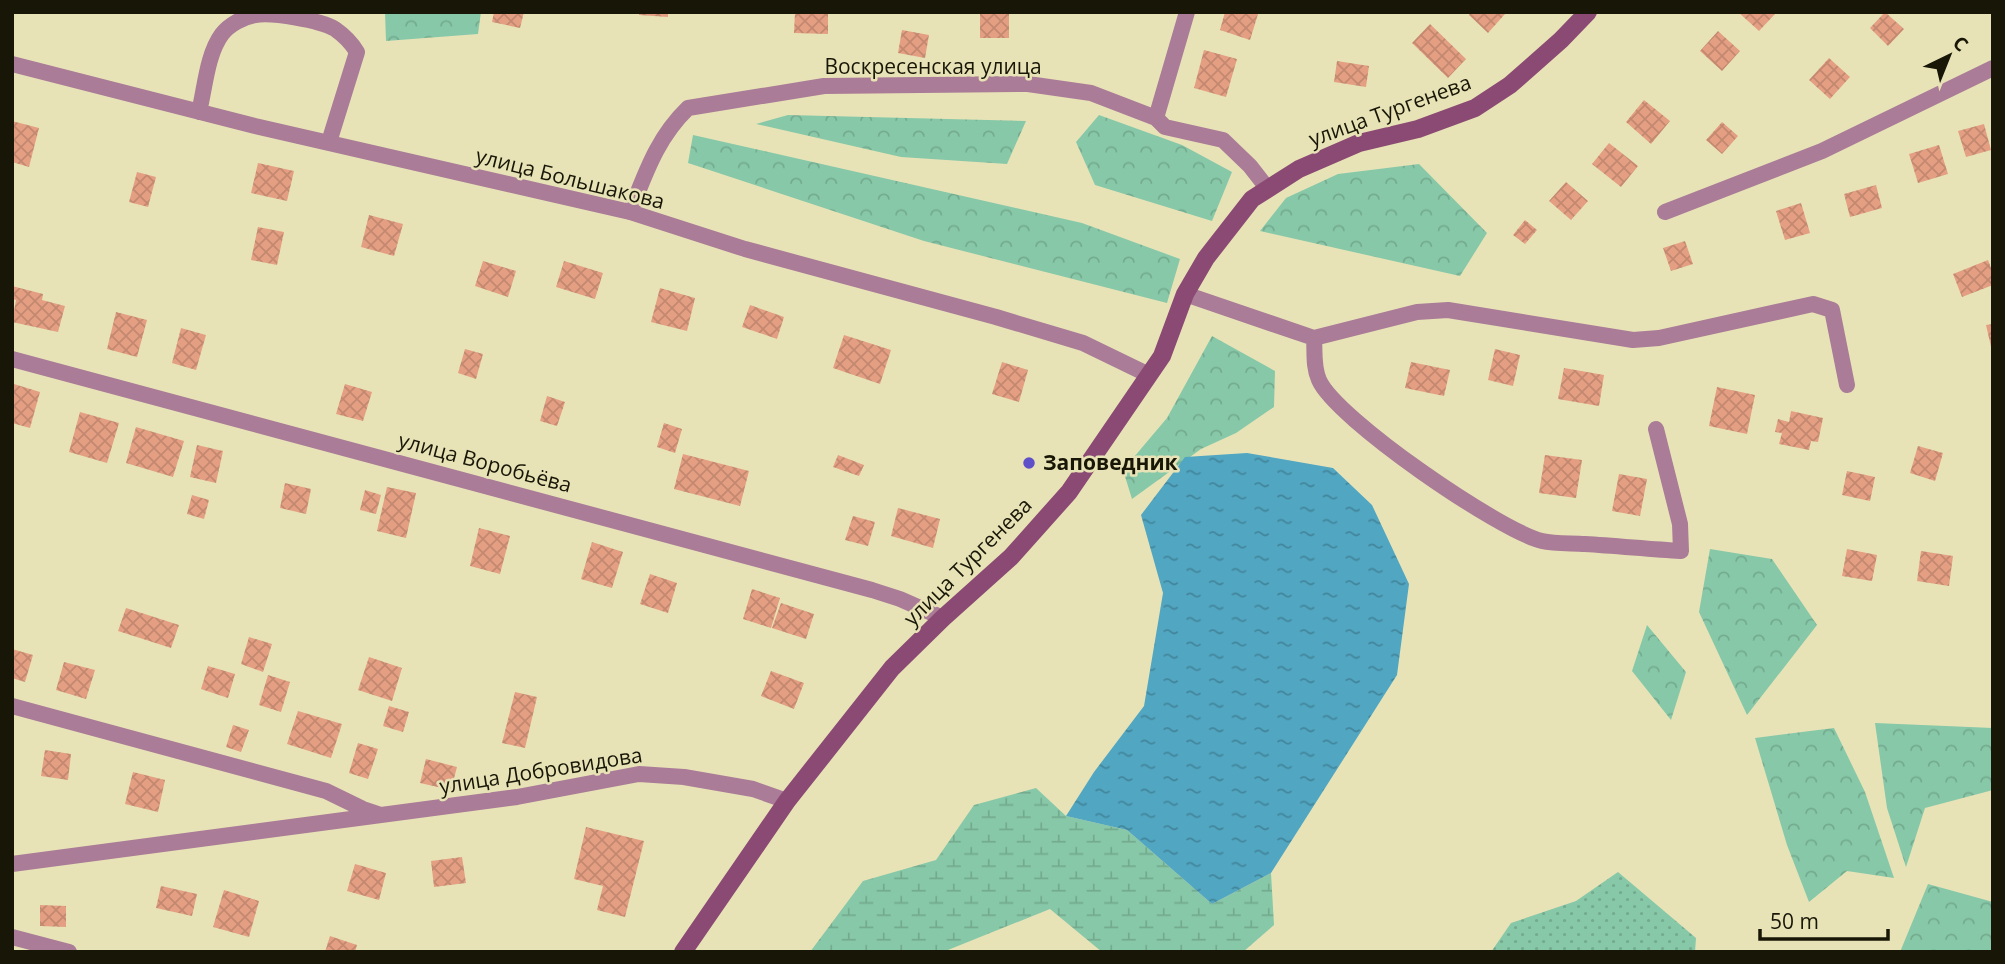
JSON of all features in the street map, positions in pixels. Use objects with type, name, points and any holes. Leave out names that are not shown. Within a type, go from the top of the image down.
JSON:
[{"type":"street","points":[[1156,118],[1187,12]]},
{"type":"street","name":"улица Тургенева","points":[[683,952],[787,801],[892,668],[1011,557],[1069,492],[1162,356],[1185,295],[1206,258],[1252,200],[1299,169],[1359,143],[1418,129],[1475,108],[1510,85],[1588,12]]},
{"type":"street","points":[[199,112],[214,48],[230,24],[254,15],[290,17],[332,27],[351,40],[357,52],[329,142]]},
{"type":"street","name":"улица Большакова","points":[[12,64],[199,112],[630,212],[745,249],[1083,343],[1149,375]]},
{"type":"street","points":[[1665,212],[1822,151],[1993,68]]},
{"type":"street","name":"Воскресенская улица","points":[[630,212],[657,145],[672,123],[688,107],[824,86],[1028,85],[1091,93],[1156,118],[1165,127],[1223,140],[1250,166],[1268,189]]},
{"type":"street","points":[[1185,295],[1314,338],[1417,312],[1448,310],[1633,340],[1813,303],[1832,310],[1847,385]]},
{"type":"street","points":[[1314,338],[1315,366],[1320,381],[1335,403],[1381,443],[1453,492],[1508,527],[1542,541],[1681,551],[1680,524],[1656,429]]},
{"type":"street","name":"улица Воробьёва","points":[[12,359],[849,584],[900,599],[943,618]]},
{"type":"street","name":"улица Добровидова","points":[[12,706],[326,791],[382,815]]},
{"type":"street","name":"улица Добровидова","points":[[12,864],[517,797],[639,774],[684,777],[753,789],[787,801]]},
{"type":"street","points":[[12,937],[69,952]]},
{"type":"green space","points":[[385,12],[481,12],[478,34],[386,41]]},
{"type":"green space","points":[[788,115],[1026,121],[1007,164],[901,157],[756,124]]},
{"type":"green space","points":[[1099,115],[1182,145],[1232,172],[1212,221],[1095,185],[1076,142]]},
{"type":"green space","points":[[693,135],[1082,223],[1180,259],[1167,303],[924,241],[688,163]]},
{"type":"green space","points":[[1419,164],[1487,233],[1460,276],[1260,231],[1286,198],[1338,174]]},
{"type":"green space","points":[[1212,336],[1275,371],[1274,407],[1236,433],[1201,449],[1132,499],[1123,470],[1167,418]]},
{"type":"green space","points":[[1710,549],[1772,559],[1817,625],[1747,715],[1699,612]]},
{"type":"green space","points":[[1647,625],[1686,672],[1671,720],[1632,671]]},
{"type":"green space","points":[[1875,723],[1993,728],[1993,790],[1925,808],[1906,867],[1887,808]]},
{"type":"green space","points":[[1834,728],[1865,792],[1894,878],[1847,871],[1809,902],[1787,845],[1755,738]]},
{"type":"green space","points":[[1036,788],[1066,816],[1127,830],[1212,904],[1271,873],[1274,925],[1243,952],[1102,952],[1050,909],[943,952],[810,952],[863,881],[936,860],[974,805]]},
{"type":"green space","points":[[1618,872],[1696,938],[1695,952],[1491,952],[1511,923],[1576,901]]},
{"type":"green space","points":[[1928,884],[1993,902],[1993,952],[1900,952]]},
{"type":"water","points":[[1247,453],[1333,468],[1372,505],[1409,584],[1397,675],[1271,873],[1212,904],[1127,830],[1066,816],[1094,772],[1144,706],[1163,593],[1141,515],[1185,457]]},
{"type":"building","points":[[494,12],[524,12],[520,28],[492,22]]},
{"type":"building","points":[[639,12],[668,12],[668,17],[639,15]]},
{"type":"building","points":[[795,12],[828,12],[828,34],[794,33]]},
{"type":"building","points":[[1225,12],[1258,14],[1250,40],[1220,30]]},
{"type":"building","points":[[1471,12],[1505,14],[1488,33],[1469,15]]},
{"type":"building","points":[[1738,12],[1777,12],[1759,31]]},
{"type":"building","points":[[1885,12],[1904,29],[1888,46],[1870,28]]},
{"type":"building","points":[[980,13],[1009,13],[1009,38],[980,38]]},
{"type":"building","points":[[1430,24],[1466,59],[1448,78],[1412,43]]},
{"type":"building","points":[[902,30],[929,35],[925,58],[898,53]]},
{"type":"building","points":[[1718,31],[1740,51],[1722,71],[1700,51]]},
{"type":"building","points":[[1204,50],[1237,59],[1226,97],[1194,88]]},
{"type":"building","points":[[1829,58],[1850,77],[1830,99],[1809,80]]},
{"type":"building","points":[[1337,61],[1369,66],[1366,87],[1334,82]]},
{"type":"building","points":[[1644,100],[1670,121],[1651,144],[1626,122]]},
{"type":"building","points":[[12,121],[39,128],[29,167],[12,162]]},
{"type":"building","points":[[1722,122],[1738,136],[1722,154],[1706,140]]},
{"type":"building","points":[[1984,124],[1991,150],[1966,157],[1958,131]]},
{"type":"building","points":[[1609,143],[1638,166],[1621,187],[1592,164]]},
{"type":"building","points":[[1939,145],[1948,174],[1918,183],[1909,154]]},
{"type":"building","points":[[258,163],[294,171],[287,201],[251,193]]},
{"type":"building","points":[[137,172],[156,177],[148,207],[129,202]]},
{"type":"building","points":[[1566,182],[1588,201],[1571,220],[1549,201]]},
{"type":"building","points":[[1876,185],[1882,208],[1850,217],[1844,194]]},
{"type":"building","points":[[1801,203],[1810,233],[1785,240],[1776,211]]},
{"type":"building","points":[[369,215],[403,224],[394,256],[361,247]]},
{"type":"building","points":[[1525,220],[1537,230],[1525,244],[1513,235]]},
{"type":"building","points":[[258,227],[284,232],[277,265],[251,260]]},
{"type":"building","points":[[1685,241],[1693,264],[1671,271],[1663,248]]},
{"type":"building","points":[[1988,260],[1993,273],[1993,285],[1962,297],[1953,274]]},
{"type":"building","points":[[483,261],[516,271],[508,297],[475,286]]},
{"type":"building","points":[[564,261],[603,273],[595,299],[556,287]]},
{"type":"building","points":[[12,286],[43,294],[42,300],[65,306],[58,332],[12,322],[16,300],[12,299]]},
{"type":"building","points":[[660,288],[695,298],[687,331],[651,322]]},
{"type":"building","points":[[750,305],[784,317],[777,339],[742,327]]},
{"type":"building","points":[[116,312],[147,320],[137,357],[107,349]]},
{"type":"building","points":[[1993,324],[1993,351],[1992,351],[1986,325]]},
{"type":"building","points":[[181,328],[206,335],[196,370],[172,363]]},
{"type":"building","points":[[844,335],[891,350],[880,384],[833,368]]},
{"type":"building","points":[[465,349],[483,354],[476,379],[458,373]]},
{"type":"building","points":[[1495,349],[1520,355],[1513,386],[1488,380]]},
{"type":"building","points":[[1002,362],[1028,370],[1019,402],[992,394]]},
{"type":"building","points":[[1411,362],[1450,370],[1444,396],[1405,388]]},
{"type":"building","points":[[1564,368],[1604,375],[1599,406],[1558,399]]},
{"type":"building","points":[[14,384],[40,392],[30,428],[12,423]]},
{"type":"building","points":[[345,384],[372,392],[363,421],[336,414]]},
{"type":"building","points":[[1717,387],[1755,395],[1747,434],[1709,426]]},
{"type":"building","points":[[547,396],[565,402],[557,426],[540,421]]},
{"type":"building","points":[[1791,411],[1823,418],[1818,442],[1811,441],[1809,450],[1779,444],[1782,433],[1775,432],[1778,419],[1789,422]]},
{"type":"building","points":[[80,412],[119,423],[107,463],[69,452]]},
{"type":"building","points":[[664,423],[682,429],[675,453],[657,447]]},
{"type":"building","points":[[136,427],[184,441],[173,477],[126,463]]},
{"type":"building","points":[[197,445],[223,451],[216,483],[190,477]]},
{"type":"building","points":[[1918,446],[1943,453],[1935,481],[1910,473]]},
{"type":"building","points":[[683,454],[749,471],[740,506],[674,489]]},
{"type":"building","points":[[838,455],[864,465],[859,476],[833,467]]},
{"type":"building","points":[[1545,455],[1582,460],[1576,498],[1539,493]]},
{"type":"building","points":[[1847,471],[1875,477],[1870,501],[1842,495]]},
{"type":"building","points":[[1619,474],[1647,479],[1640,516],[1612,511]]},
{"type":"building","points":[[285,483],[311,489],[306,514],[280,508]]},
{"type":"building","points":[[387,487],[416,493],[406,538],[377,531]]},
{"type":"building","points":[[365,490],[381,495],[376,514],[360,510]]},
{"type":"building","points":[[192,495],[209,500],[204,519],[187,514]]},
{"type":"building","points":[[898,508],[940,519],[933,548],[891,536]]},
{"type":"building","points":[[853,516],[875,522],[868,546],[845,540]]},
{"type":"building","points":[[479,528],[510,536],[500,574],[470,566]]},
{"type":"building","points":[[592,542],[623,552],[612,588],[581,579]]},
{"type":"building","points":[[1847,549],[1877,555],[1872,581],[1842,576]]},
{"type":"building","points":[[1921,551],[1953,556],[1949,586],[1917,581]]},
{"type":"building","points":[[650,574],[677,583],[668,613],[640,604]]},
{"type":"building","points":[[752,589],[780,598],[771,628],[743,619]]},
{"type":"building","points":[[781,603],[814,614],[806,639],[772,628]]},
{"type":"building","points":[[126,608],[179,625],[171,648],[118,631]]},
{"type":"building","points":[[249,637],[272,644],[263,672],[241,664]]},
{"type":"building","points":[[12,649],[33,655],[25,682],[12,678]]},
{"type":"building","points":[[369,657],[402,668],[392,701],[358,690]]},
{"type":"building","points":[[64,662],[95,670],[86,699],[56,690]]},
{"type":"building","points":[[208,666],[235,674],[228,698],[201,689]]},
{"type":"building","points":[[771,671],[804,683],[794,709],[761,696]]},
{"type":"building","points":[[268,675],[290,682],[281,712],[259,705]]},
{"type":"building","points":[[515,692],[537,697],[525,748],[502,743]]},
{"type":"building","points":[[389,706],[409,712],[403,732],[383,726]]},
{"type":"building","points":[[298,711],[342,724],[331,758],[287,744]]},
{"type":"building","points":[[233,725],[249,730],[241,752],[226,747]]},
{"type":"building","points":[[358,743],[378,749],[368,779],[349,773]]},
{"type":"building","points":[[45,750],[71,754],[68,780],[41,776]]},
{"type":"building","points":[[426,759],[457,767],[451,790],[420,783]]},
{"type":"building","points":[[133,772],[165,780],[158,812],[125,804]]},
{"type":"building","points":[[586,827],[644,841],[625,917],[597,910],[603,886],[574,879]]},
{"type":"building","points":[[462,857],[466,883],[434,887],[431,861]]},
{"type":"building","points":[[355,864],[386,873],[379,900],[347,891]]},
{"type":"building","points":[[161,886],[197,894],[192,916],[156,908]]},
{"type":"building","points":[[224,890],[259,901],[249,937],[213,927]]},
{"type":"building","points":[[40,905],[66,906],[66,927],[40,926]]},
{"type":"building","points":[[330,936],[357,945],[355,952],[325,952]]},
{"type":"place","name":"Заповедник","points":[[1029,463]]}]
